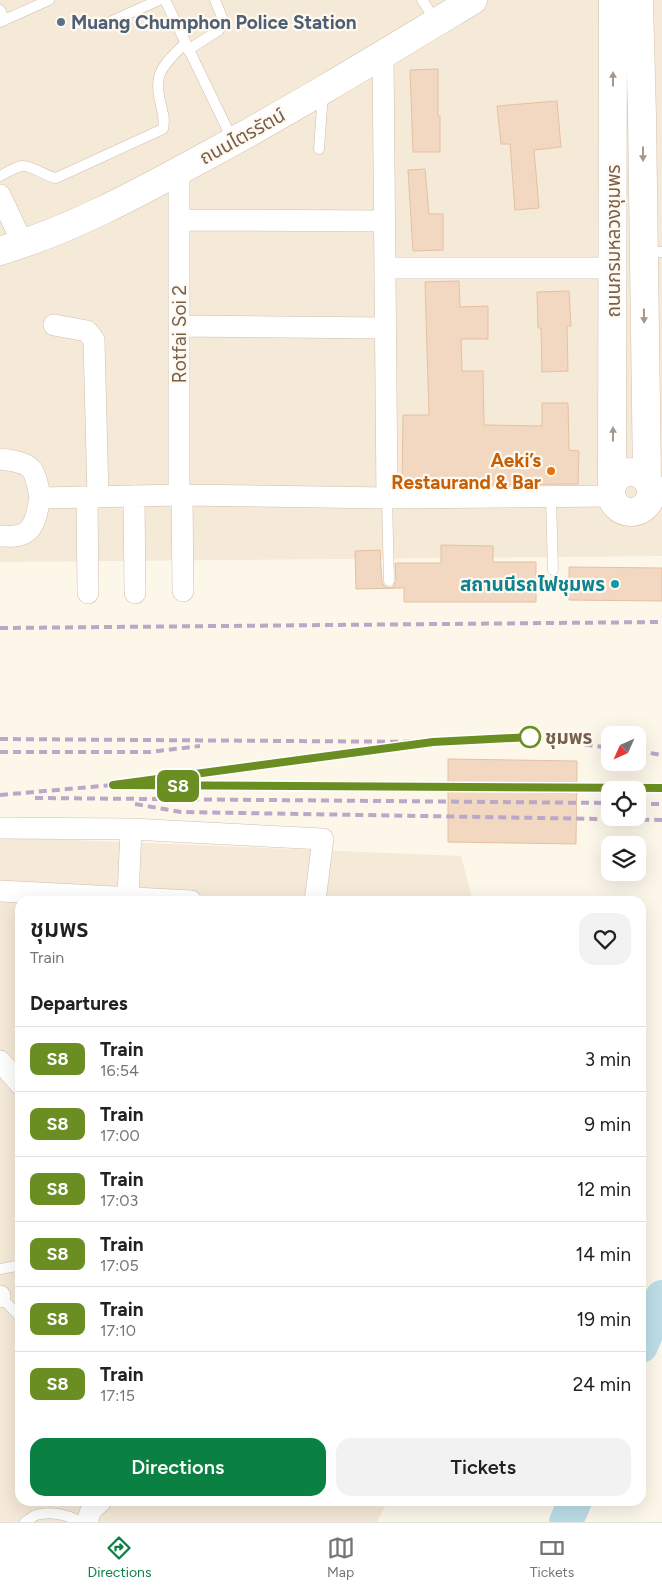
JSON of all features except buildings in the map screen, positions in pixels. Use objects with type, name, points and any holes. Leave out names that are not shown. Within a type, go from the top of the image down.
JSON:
[{"type":"street","name":"ถนนไตรรัตน์","points":[[11,248],[97,213],[178,172],[324,90],[383,54],[429,11],[473,0]]},
{"type":"street","name":"ถนนกรมหลวงชุมพร","points":[[612,489],[613,0]]},
{"type":"street","name":"ถนนกรมหลวงชุมพร","points":[[639,0],[642,116],[649,257],[653,494]]},
{"type":"street","points":[[383,54],[387,498]]},
{"type":"street","points":[[613,115],[642,116]]},
{"type":"street","name":"Rotfai Soi 2","points":[[178,172],[180,495],[183,591]]},
{"type":"street","points":[[0,195],[11,248]]},
{"type":"street","points":[[178,220],[384,221]]},
{"type":"street","points":[[385,268],[613,268],[649,257]]},
{"type":"street","points":[[54,325],[87,331],[94,340],[92,498],[88,593]]},
{"type":"street","points":[[179,326],[385,328]]},
{"type":"street","points":[[0,459],[22,461],[30,468],[37,478],[40,498],[30,530],[20,535],[0,536]]},
{"type":"street","points":[[40,498],[180,495],[551,498],[612,489],[622,473],[628,471],[635,471],[653,494]]},
{"type":"street","points":[[134,496],[135,593]]},
{"type":"street","points":[[0,828],[131,828],[323,839],[316,896]]},
{"type":"street","points":[[128,896],[131,828]]},
{"type":"street","points":[[0,891],[91,896]]},
{"type":"street","points":[[0,1061],[15,1078]]},
{"type":"street","points":[[86,1522],[91,1510],[96,1506]]},
{"type":"lane","points":[[0,10],[2,21],[49,0]]},
{"type":"lane","points":[[110,22],[159,0]]},
{"type":"lane","points":[[166,0],[233,142]]},
{"type":"lane","points":[[0,176],[22,166],[56,178],[162,129],[165,121],[157,90],[157,80],[162,68],[187,46],[220,30],[223,20],[215,0]]},
{"type":"lane","points":[[319,149],[324,90]]},
{"type":"lane","points":[[387,498],[389,581]]},
{"type":"lane","points":[[551,498],[553,570]]},
{"type":"lane","points":[[0,1269],[15,1266]]},
{"type":"lane","points":[[0,1296],[15,1312]]},
{"type":"lane","points":[[25,1522],[36,1515],[54,1513],[74,1518],[79,1522]]},
{"type":"shaded area","points":[[0,0],[662,0],[662,556],[0,562]]},
{"type":"shaded area","points":[[0,837],[461,856],[472,896],[15,896],[15,1506],[385,1506],[377,1522],[0,1522]]},
{"type":"waterway","points":[[646,1334],[662,1297]]},
{"type":"waterway","points":[[566,1522],[573,1506]]},
{"type":"railway","points":[[0,628],[662,622]]},
{"type":"railway","points":[[428,742],[530,737]]},
{"type":"railway","points":[[0,739],[433,742]]},
{"type":"railway","points":[[546,739],[601,747]]},
{"type":"railway","points":[[0,752],[150,752],[200,746]]},
{"type":"railway","points":[[153,780],[393,747]]},
{"type":"railway","points":[[646,752],[662,755]]},
{"type":"railway","points":[[0,795],[113,785],[662,788]]},
{"type":"railway","points":[[35,798],[601,803]]},
{"type":"railway","points":[[135,804],[181,812],[662,820]]},
{"type":"railway","points":[[646,804],[662,804]]},
{"type":"train","name":"S8","points":[[530,737],[433,742],[113,785],[662,788]]},
{"type":"place","name":"Muang Chumphon Police Station","points":[[61,22]]},
{"type":"place","name":"Aeki’s Restaurand & Bar","points":[[551,471]]},
{"type":"place","name":"สถานนีรถไฟชุมพร","points":[[615,584]]},
{"type":"place","name":"ชุมพร","points":[[530,737]]}]
